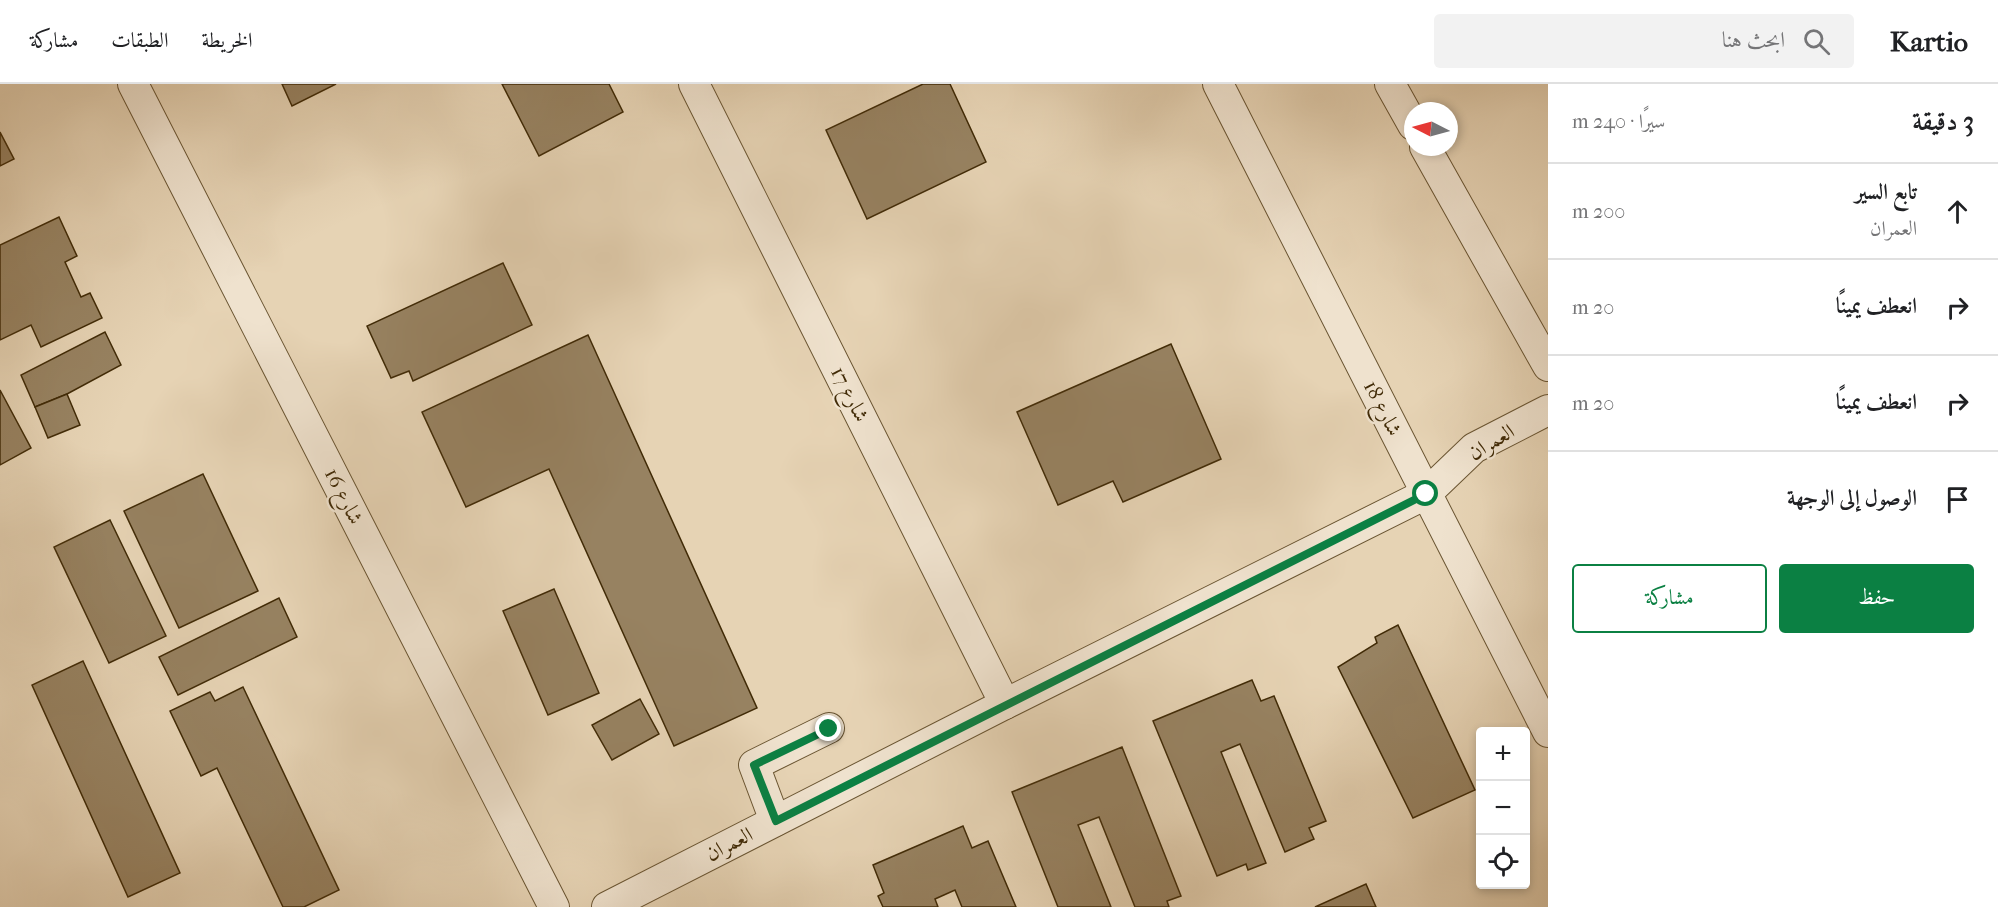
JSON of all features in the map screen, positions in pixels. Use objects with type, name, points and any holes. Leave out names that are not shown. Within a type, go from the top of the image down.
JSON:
[{"type":"street","name":"شارع 16","points":[[134,84],[554,907]]},
{"type":"street","name":"شارع 17","points":[[694,84],[1005,704]]},
{"type":"street","name":"شارع 18","points":[[1218,84],[1548,732]]},
{"type":"street","points":[[1390,84],[1404,109]]},
{"type":"street","points":[[1430,156],[1548,366]]},
{"type":"street","name":"العمران","points":[[607,907],[1005,704],[1426,494],[1474,448],[1548,410]]},
{"type":"street","points":[[776,821],[754,765],[829,729]]},
{"type":"building","points":[[282,84],[336,84],[292,106]]},
{"type":"building","points":[[502,84],[609,84],[623,112],[539,156]]},
{"type":"building","points":[[923,84],[950,84],[986,162],[867,219],[826,130]]},
{"type":"building","points":[[0,132],[14,159],[0,166]]},
{"type":"building","points":[[59,217],[77,256],[65,262],[81,297],[90,293],[102,318],[41,347],[31,325],[0,340],[0,245]]},
{"type":"building","points":[[503,263],[532,325],[413,381],[409,371],[391,378],[367,326]]},
{"type":"building","points":[[105,332],[121,365],[67,394],[35,407],[21,375]]},
{"type":"building","points":[[588,335],[757,708],[674,746],[549,469],[466,507],[422,412]]},
{"type":"building","points":[[1171,344],[1221,459],[1123,502],[1113,481],[1058,505],[1017,412]]},
{"type":"building","points":[[0,390],[31,448],[0,465]]},
{"type":"building","points":[[67,394],[80,425],[48,438],[35,407]]},
{"type":"building","points":[[203,474],[258,591],[179,628],[124,511]]},
{"type":"building","points":[[110,520],[166,636],[109,663],[54,547]]},
{"type":"building","points":[[554,589],[599,693],[548,715],[503,611]]},
{"type":"building","points":[[279,598],[297,637],[178,695],[159,657]]},
{"type":"building","points":[[1398,625],[1475,790],[1413,818],[1338,667],[1377,643],[1375,637]]},
{"type":"building","points":[[83,661],[180,873],[128,897],[32,685]]},
{"type":"building","points":[[1252,680],[1261,701],[1274,696],[1326,821],[1309,828],[1314,839],[1285,852],[1240,744],[1221,752],[1266,863],[1248,870],[1246,864],[1217,876],[1153,721]]},
{"type":"building","points":[[243,687],[339,890],[304,907],[283,907],[217,768],[201,776],[170,711],[210,692],[215,701]]},
{"type":"building","points":[[640,699],[659,734],[612,760],[592,725]]},
{"type":"building","points":[[1122,747],[1181,896],[1167,901],[1169,907],[1135,907],[1099,817],[1078,825],[1111,907],[1058,907],[1012,792]]},
{"type":"building","points":[[963,826],[972,848],[988,841],[1016,907],[962,907],[955,890],[935,899],[938,907],[883,907],[878,896],[884,893],[873,865]]},
{"type":"building","points":[[1366,884],[1376,907],[1315,907]]},
{"type":"route","points":[[829,729],[754,765],[776,821],[1426,494]]}]
